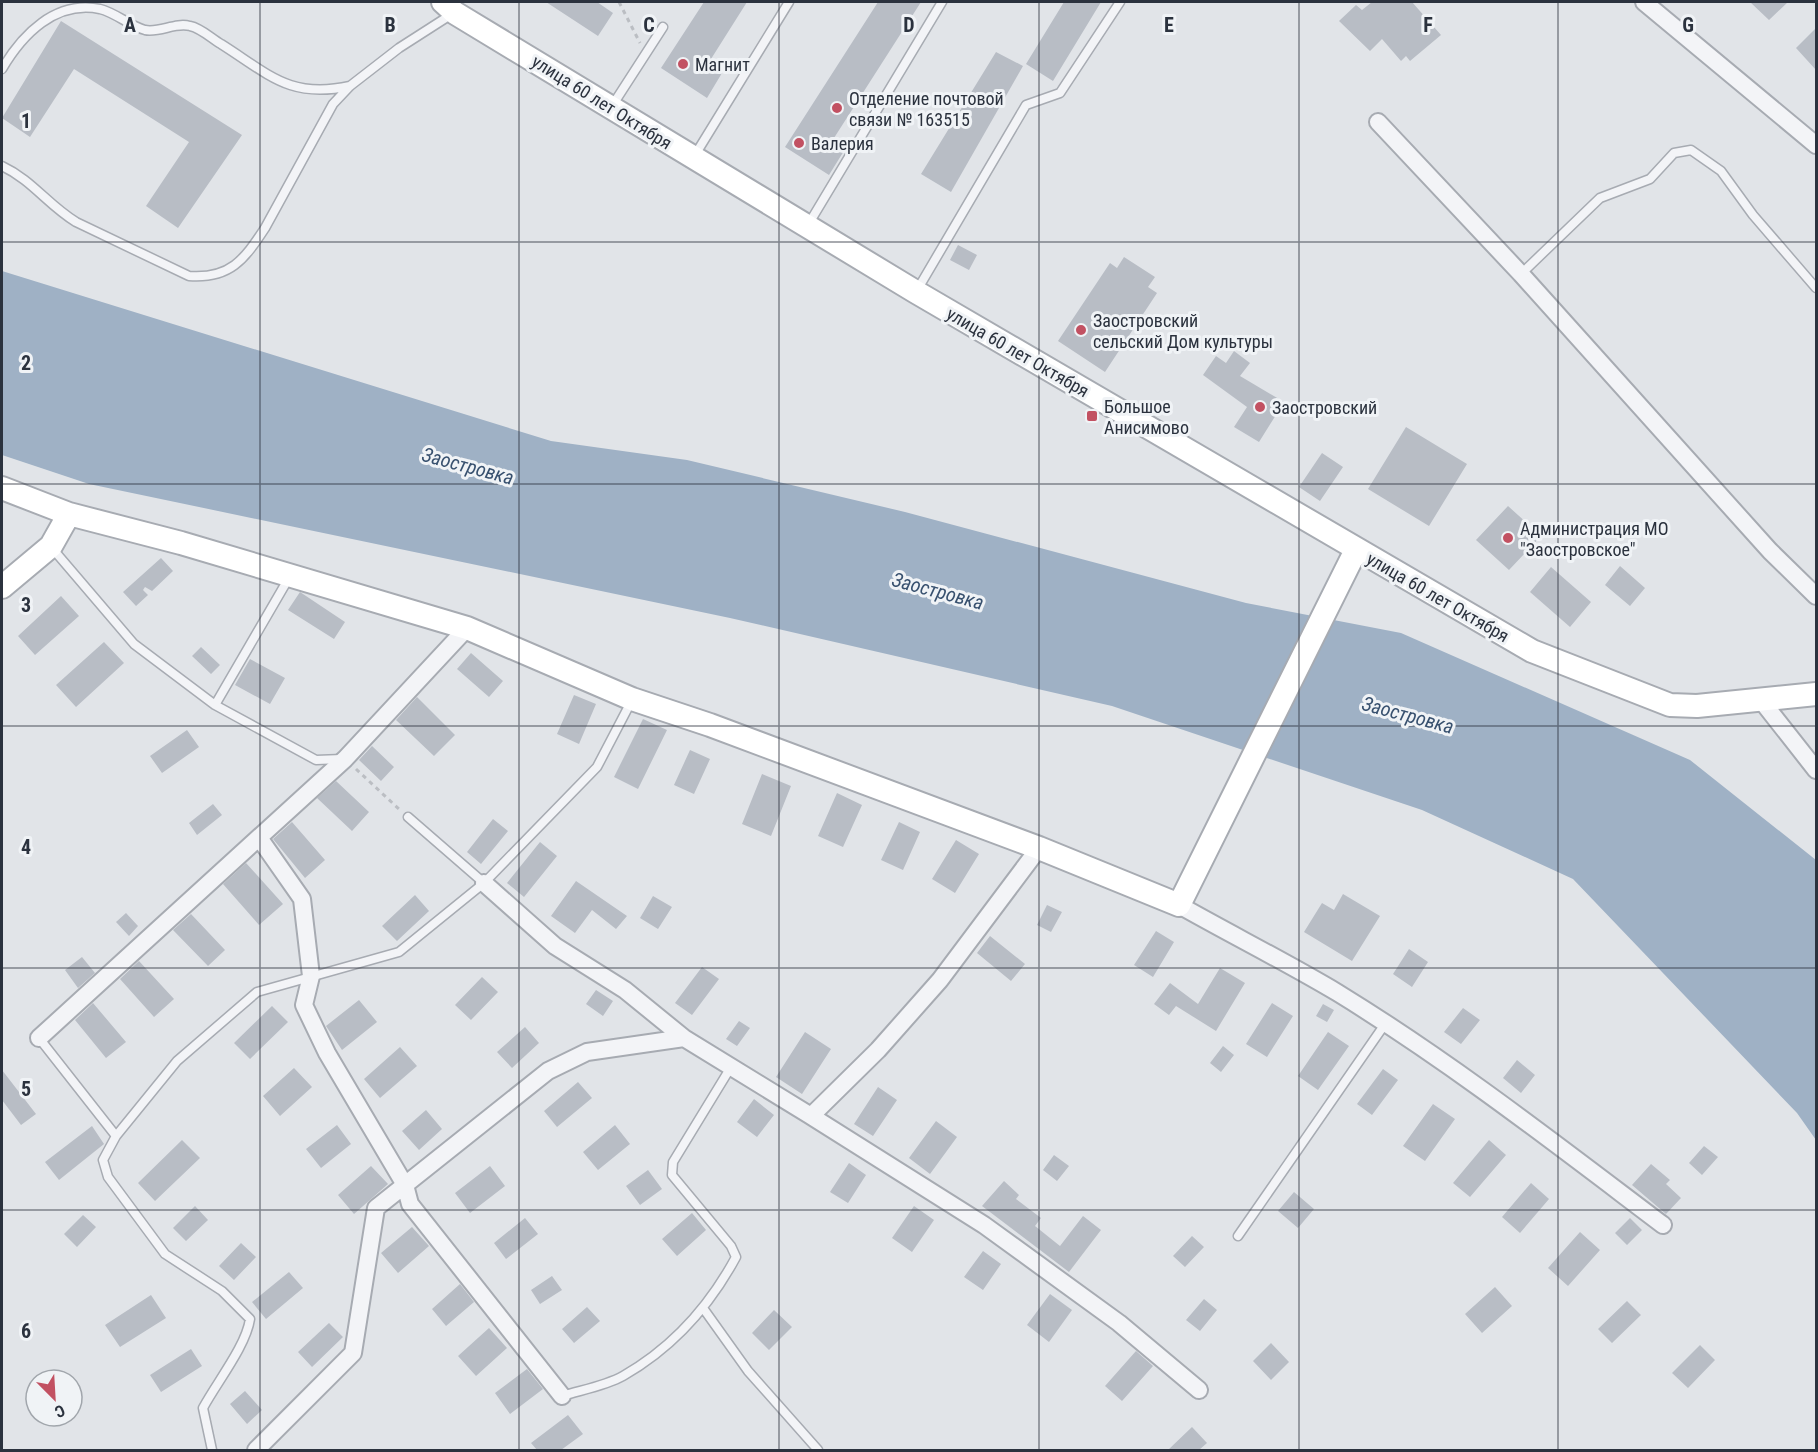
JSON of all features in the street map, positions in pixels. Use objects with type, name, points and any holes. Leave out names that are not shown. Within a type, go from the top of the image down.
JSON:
[{"type":"street","points":[[1644,2],[1816,145]]},
{"type":"street","name":"улица 60 лет Октября","points":[[449,7],[916,292],[1532,651],[1670,705],[1697,706],[1816,694]]},
{"type":"street","points":[[1378,122],[1521,274],[1770,551],[1816,596]]},
{"type":"street","points":[[2,488],[69,514],[182,543],[467,628],[632,699],[710,725],[1039,848],[1179,905],[1336,992],[1385,1024],[1492,1096],[1663,1225]]},
{"type":"street","points":[[2,587],[51,546],[69,514]]},
{"type":"street","points":[[1179,905],[1356,550]]},
{"type":"street","points":[[39,1038],[260,839],[345,759],[467,628]]},
{"type":"street","points":[[1761,700],[1816,770]]},
{"type":"street","points":[[260,839],[302,900],[311,976],[304,1005],[327,1053],[405,1185],[410,1204],[562,1396]]},
{"type":"street","points":[[811,1116],[878,1050],[940,980],[1039,848]]},
{"type":"street","points":[[484,883],[555,946],[625,990],[684,1038],[984,1225],[1119,1323],[1198,1390]]},
{"type":"street","points":[[256,1450],[353,1353],[376,1208],[548,1071],[588,1052],[684,1038]]},
{"type":"lane","points":[[693,158],[789,2]]},
{"type":"lane","points":[[807,227],[942,2]]},
{"type":"lane","points":[[916,292],[1026,105],[1060,93],[1120,2]]},
{"type":"lane","points":[[2,166],[21,175],[59,212],[76,222],[189,276],[208,277],[223,273],[253,246],[333,104],[350,86],[449,7]]},
{"type":"lane","points":[[2,69],[11,53],[38,24],[54,14],[99,9],[146,30],[174,25],[192,26],[281,82],[299,89],[325,92],[350,86]]},
{"type":"lane","points":[[611,106],[663,27]]},
{"type":"lane","points":[[1521,274],[1600,198],[1650,180],[1674,153],[1691,150],[1721,171],[1753,215],[1816,288]]},
{"type":"lane","points":[[51,546],[134,644],[215,705],[316,760],[345,759]]},
{"type":"lane","points":[[215,705],[290,576]]},
{"type":"lane","points":[[212,1450],[203,1408],[220,1376],[247,1336],[250,1319],[222,1291],[165,1254],[108,1177],[103,1160],[116,1136],[177,1060],[257,992],[399,952],[484,883],[597,767],[632,699]]},
{"type":"lane","points":[[408,817],[484,883]]},
{"type":"lane","points":[[1238,1236],[1385,1024]]},
{"type":"lane","points":[[39,1038],[116,1136]]},
{"type":"lane","points":[[562,1396],[622,1377],[683,1332],[720,1286],[736,1257],[731,1246],[672,1175],[673,1162],[730,1067]]},
{"type":"lane","points":[[703,1308],[748,1371],[818,1450]]},
{"type":"path","points":[[619,2],[646,55]]},
{"type":"path","points":[[345,759],[408,817]]},
{"type":"water","name":"Заостровка","points":[[2,271],[551,441],[687,460],[905,512],[1246,603],[1401,633],[1690,760],[1816,860],[1816,1140],[1797,1113],[1573,879],[1422,810],[1112,706],[730,618],[89,484],[2,455]]},
{"type":"building","points":[[546,2],[597,2],[613,13],[598,36]]},
{"type":"building","points":[[704,2],[747,2],[711,59],[725,68],[707,98],[661,68]]},
{"type":"building","points":[[878,2],[921,2],[834,138],[847,146],[829,175],[785,147]]},
{"type":"building","points":[[1064,2],[1101,2],[1053,81],[1026,64]]},
{"type":"building","points":[[1372,2],[1412,2],[1441,35],[1410,61],[1406,56],[1401,61],[1382,39],[1370,51],[1339,21],[1356,5],[1362,10]]},
{"type":"building","points":[[1750,2],[1788,2],[1769,20]]},
{"type":"building","points":[[61,21],[242,135],[178,228],[146,206],[189,142],[74,69],[30,137],[2,118]]},
{"type":"building","points":[[1816,28],[1816,70],[1796,48]]},
{"type":"building","points":[[996,52],[1023,66],[951,192],[921,174]]},
{"type":"building","points":[[958,245],[977,255],[969,270],[950,260]]},
{"type":"building","points":[[1124,257],[1155,277],[1148,287],[1157,293],[1105,372],[1058,341],[1110,263],[1117,268]]},
{"type":"building","points":[[1234,351],[1250,363],[1240,376],[1284,402],[1259,442],[1234,427],[1247,407],[1203,375],[1216,356],[1226,363]]},
{"type":"building","points":[[1406,427],[1467,464],[1429,526],[1368,489]]},
{"type":"building","points":[[1322,453],[1343,467],[1320,501],[1299,487]]},
{"type":"building","name":"Администрация МО \"Заостровское\"","points":[[1508,506],[1541,536],[1509,570],[1476,540]]},
{"type":"building","points":[[161,558],[173,571],[152,591],[145,587],[143,590],[148,595],[136,606],[123,592]]},
{"type":"building","points":[[1620,566],[1645,588],[1630,606],[1605,585]]},
{"type":"building","points":[[1551,567],[1591,602],[1570,627],[1530,592]]},
{"type":"building","points":[[300,592],[345,622],[334,639],[288,610]]},
{"type":"building","points":[[61,596],[79,616],[35,655],[18,636]]},
{"type":"building","points":[[104,642],[124,663],[76,707],[56,685]]},
{"type":"building","points":[[201,647],[220,665],[211,674],[192,656]]},
{"type":"building","points":[[471,653],[503,681],[489,697],[457,669]]},
{"type":"building","points":[[250,659],[285,678],[270,704],[235,685]]},
{"type":"building","points":[[574,695],[596,704],[579,744],[557,734]]},
{"type":"building","points":[[417,697],[455,735],[434,756],[396,720]]},
{"type":"building","points":[[643,719],[667,730],[638,789],[614,777]]},
{"type":"building","points":[[187,730],[199,747],[162,773],[150,756]]},
{"type":"building","points":[[372,746],[394,767],[381,781],[359,760]]},
{"type":"building","points":[[690,750],[710,759],[694,794],[674,785]]},
{"type":"building","points":[[762,774],[791,786],[771,836],[742,824]]},
{"type":"building","points":[[336,781],[369,812],[352,831],[317,798]]},
{"type":"building","points":[[837,793],[862,805],[843,847],[818,836]]},
{"type":"building","points":[[213,804],[222,815],[197,835],[189,823]]},
{"type":"building","points":[[493,819],[508,831],[481,864],[467,852]]},
{"type":"building","points":[[292,822],[325,860],[305,878],[273,839]]},
{"type":"building","points":[[899,822],[920,832],[903,870],[881,860]]},
{"type":"building","points":[[956,840],[979,854],[955,893],[932,879]]},
{"type":"building","points":[[540,842],[557,856],[524,897],[507,883]]},
{"type":"building","points":[[246,863],[283,904],[259,925],[223,884]]},
{"type":"building","points":[[576,881],[627,916],[616,929],[592,910],[575,933],[551,916]]},
{"type":"building","points":[[1343,894],[1380,916],[1352,961],[1304,932],[1322,903],[1334,910]]},
{"type":"building","points":[[415,895],[429,911],[397,941],[382,926]]},
{"type":"building","points":[[653,896],[672,907],[658,929],[640,918]]},
{"type":"building","points":[[1047,905],[1062,912],[1051,932],[1037,925]]},
{"type":"building","points":[[126,913],[138,926],[129,936],[116,922]]},
{"type":"building","points":[[191,914],[225,950],[208,966],[173,930]]},
{"type":"building","points":[[1156,931],[1174,942],[1153,977],[1134,965]]},
{"type":"building","points":[[990,936],[1025,964],[1011,981],[977,953]]},
{"type":"building","points":[[1409,949],[1428,962],[1412,987],[1393,974]]},
{"type":"building","points":[[82,957],[95,973],[78,988],[65,970]]},
{"type":"building","points":[[139,961],[174,999],[154,1017],[120,979]]},
{"type":"building","points":[[702,967],[719,979],[692,1015],[675,1003]]},
{"type":"building","points":[[1220,968],[1245,983],[1216,1031],[1176,1006],[1169,1015],[1154,1004],[1170,983],[1198,1004]]},
{"type":"building","points":[[482,977],[498,992],[471,1020],[455,1005]]},
{"type":"building","points":[[596,990],[613,1001],[603,1016],[586,1004]]},
{"type":"building","points":[[359,1000],[377,1022],[342,1050],[326,1026]]},
{"type":"building","points":[[93,1003],[126,1042],[106,1058],[75,1020]]},
{"type":"building","points":[[1272,1003],[1293,1016],[1267,1057],[1246,1044]]},
{"type":"building","points":[[1323,1004],[1334,1010],[1327,1022],[1316,1016]]},
{"type":"building","points":[[272,1006],[288,1022],[250,1059],[234,1043]]},
{"type":"building","points":[[1463,1008],[1480,1020],[1461,1044],[1444,1032]]},
{"type":"building","points":[[739,1021],[750,1028],[737,1046],[726,1039]]},
{"type":"building","points":[[525,1027],[539,1043],[512,1068],[497,1052]]},
{"type":"building","points":[[805,1032],[831,1049],[802,1094],[776,1077]]},
{"type":"building","points":[[1328,1032],[1349,1046],[1318,1090],[1298,1076]]},
{"type":"building","points":[[1223,1046],[1234,1055],[1221,1072],[1210,1063]]},
{"type":"building","points":[[400,1047],[417,1066],[380,1098],[364,1079]]},
{"type":"building","points":[[1517,1060],[1535,1075],[1521,1093],[1503,1078]]},
{"type":"building","points":[[294,1068],[312,1087],[280,1116],[263,1096]]},
{"type":"building","points":[[1383,1069],[1398,1080],[1372,1115],[1357,1104]]},
{"type":"building","points":[[2,1070],[36,1114],[21,1125],[2,1100]]},
{"type":"building","points":[[578,1082],[592,1098],[557,1127],[544,1111]]},
{"type":"building","points":[[878,1087],[897,1100],[873,1136],[854,1124]]},
{"type":"building","points":[[754,1099],[774,1115],[757,1137],[737,1122]]},
{"type":"building","points":[[1433,1104],[1455,1119],[1425,1161],[1403,1146]]},
{"type":"building","points":[[426,1110],[442,1129],[419,1150],[402,1131]]},
{"type":"building","points":[[936,1121],[957,1137],[930,1174],[909,1158]]},
{"type":"building","points":[[337,1125],[351,1144],[321,1168],[306,1149]]},
{"type":"building","points":[[615,1125],[630,1144],[598,1170],[583,1152]]},
{"type":"building","points":[[92,1126],[104,1144],[59,1180],[45,1162]]},
{"type":"building","points":[[182,1140],[200,1158],[155,1201],[138,1183]]},
{"type":"building","points":[[1489,1140],[1506,1155],[1470,1197],[1453,1183]]},
{"type":"building","points":[[1704,1146],[1718,1157],[1702,1175],[1689,1163]]},
{"type":"building","points":[[1054,1155],[1069,1166],[1057,1181],[1043,1170]]},
{"type":"building","points":[[849,1163],[866,1175],[848,1203],[830,1192]]},
{"type":"building","points":[[1651,1164],[1670,1180],[1666,1184],[1681,1198],[1666,1214],[1632,1185]]},
{"type":"building","points":[[371,1166],[388,1184],[354,1214],[338,1195]]},
{"type":"building","points":[[490,1166],[505,1186],[470,1213],[455,1193]]},
{"type":"building","points":[[648,1170],[662,1189],[640,1205],[626,1186]]},
{"type":"building","points":[[1004,1181],[1019,1195],[1016,1199],[1041,1218],[1035,1226],[1060,1246],[1083,1216],[1101,1230],[1069,1272],[982,1206]]},
{"type":"building","points":[[1531,1183],[1549,1199],[1520,1233],[1502,1217]]},
{"type":"building","points":[[1294,1192],[1314,1209],[1298,1228],[1278,1211]]},
{"type":"building","points":[[195,1206],[208,1220],[186,1241],[173,1228]]},
{"type":"building","points":[[914,1206],[934,1220],[912,1252],[892,1238]]},
{"type":"building","points":[[692,1213],[706,1230],[677,1256],[662,1239]]},
{"type":"building","points":[[83,1215],[96,1227],[77,1247],[64,1234]]},
{"type":"building","points":[[525,1218],[538,1234],[506,1259],[494,1243]]},
{"type":"building","points":[[1630,1218],[1642,1230],[1627,1245],[1615,1233]]},
{"type":"building","points":[[412,1227],[429,1246],[398,1273],[381,1253]]},
{"type":"building","points":[[1580,1232],[1600,1250],[1568,1286],[1548,1268]]},
{"type":"building","points":[[1192,1236],[1204,1247],[1185,1267],[1173,1256]]},
{"type":"building","points":[[241,1243],[256,1257],[234,1280],[219,1266]]},
{"type":"building","points":[[983,1251],[1001,1264],[983,1290],[964,1277]]},
{"type":"building","points":[[289,1272],[303,1288],[266,1319],[252,1302]]},
{"type":"building","points":[[552,1276],[562,1290],[540,1304],[531,1290]]},
{"type":"building","points":[[460,1284],[474,1302],[446,1326],[432,1309]]},
{"type":"building","points":[[1495,1287],[1512,1306],[1482,1333],[1465,1314]]},
{"type":"building","points":[[1050,1294],[1072,1310],[1049,1342],[1027,1325]]},
{"type":"building","points":[[151,1295],[166,1318],[120,1347],[105,1325]]},
{"type":"building","points":[[1204,1299],[1217,1310],[1200,1331],[1186,1320]]},
{"type":"building","points":[[1627,1301],[1641,1315],[1612,1343],[1598,1329]]},
{"type":"building","points":[[587,1307],[600,1321],[574,1343],[562,1329]]},
{"type":"building","points":[[774,1310],[792,1327],[769,1350],[752,1333]]},
{"type":"building","points":[[329,1323],[343,1337],[312,1367],[298,1352]]},
{"type":"building","points":[[489,1328],[507,1348],[476,1376],[458,1356]]},
{"type":"building","points":[[1271,1343],[1289,1362],[1271,1380],[1253,1361]]},
{"type":"building","points":[[1700,1345],[1715,1360],[1688,1388],[1672,1373]]},
{"type":"building","points":[[191,1349],[202,1366],[161,1392],[150,1375]]},
{"type":"building","points":[[1136,1351],[1153,1366],[1122,1401],[1105,1386]]},
{"type":"building","points":[[527,1369],[543,1389],[510,1414],[495,1393]]},
{"type":"building","points":[[245,1391],[262,1410],[247,1424],[230,1404]]},
{"type":"building","points":[[568,1415],[583,1434],[561,1450],[537,1450],[531,1443]]},
{"type":"building","points":[[1192,1427],[1207,1443],[1199,1450],[1168,1450]]},
{"type":"place","name":"Магнит","points":[[683,64]]},
{"type":"place","name":"Отделение почтовой связи № 163515","points":[[837,108]]},
{"type":"place","name":"Валерия","points":[[799,143]]},
{"type":"place","name":"Заостровский сельский Дом культуры","points":[[1081,330]]},
{"type":"place","name":"Заостровский","points":[[1260,407]]},
{"type":"place","name":"Большое Анисимово","points":[[1092,416]]},
{"type":"place","name":"Администрация МО \"Заостровское\"","points":[[1508,538]]}]
